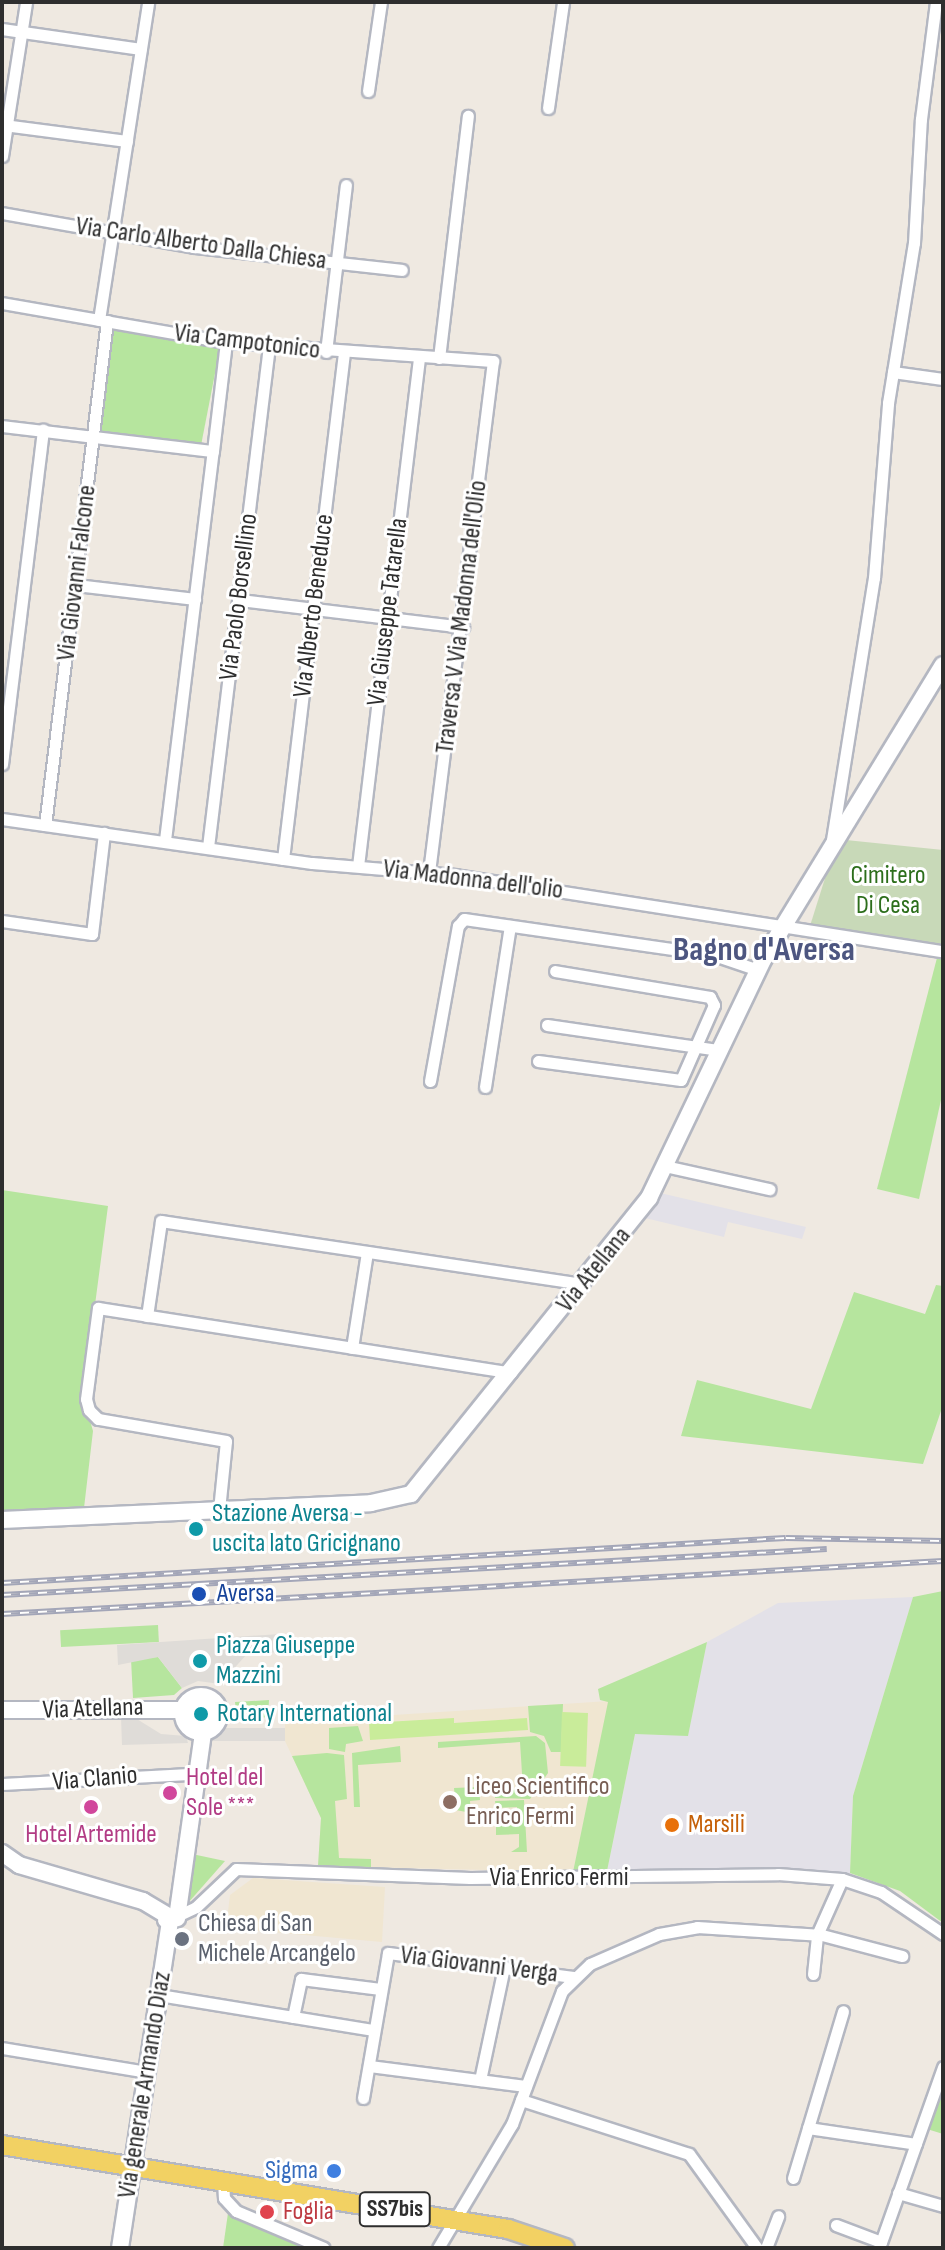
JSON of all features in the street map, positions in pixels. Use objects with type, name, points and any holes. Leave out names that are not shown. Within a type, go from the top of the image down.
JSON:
[{"type":"main road","name":"Via Atellana","points":[[2,1520],[371,1503],[411,1494],[642,1208],[758,970],[943,665]]},
{"type":"main road","points":[[171,1916],[188,1774],[200,1732],[217,1722],[212,1700],[196,1697],[184,1710],[186,1724],[200,1732]]},
{"type":"main road","name":"Via Atellana","points":[[2,1710],[184,1710]]},
{"type":"main road","points":[[171,1916],[200,1732]]},
{"type":"main road","points":[[2,1853],[19,1865],[143,1901],[171,1916]]},
{"type":"main road","name":"Via generale Armando Diaz","points":[[120,2248],[171,1916]]},
{"type":"main road","name":"SS7bis","points":[[2,2145],[454,2219],[524,2241],[565,2248]]},
{"type":"street","points":[[2,156],[4,125],[26,2]]},
{"type":"street","name":"Via Giovanni Falcone","points":[[45,825],[95,437],[112,234],[148,2]]},
{"type":"street","points":[[368,91],[381,2]]},
{"type":"street","points":[[548,108],[563,2]]},
{"type":"street","points":[[831,846],[874,578],[893,372],[914,243],[919,131],[936,2]]},
{"type":"street","points":[[2,29],[141,49]]},
{"type":"street","points":[[439,358],[468,116]]},
{"type":"street","points":[[4,125],[127,141]]},
{"type":"street","points":[[326,352],[346,185]]},
{"type":"street","name":"Via Carlo Alberto Dalla Chiesa","points":[[2,213],[112,234],[402,270]]},
{"type":"street","name":"Via Campotonico","points":[[2,303],[226,342],[326,352],[493,361]]},
{"type":"street","points":[[165,840],[226,342]]},
{"type":"street","name":"Via Paolo Borsellino","points":[[208,847],[269,346]]},
{"type":"street","name":"Via Alberto Beneduce","points":[[283,859],[344,353]]},
{"type":"street","name":"Via Giuseppe Tatarella","points":[[358,866],[419,358]]},
{"type":"street","name":"Traversa V Via Madonna dell'Olio","points":[[429,872],[463,627],[493,361]]},
{"type":"street","points":[[893,372],[943,379]]},
{"type":"street","points":[[2,426],[213,451]]},
{"type":"street","points":[[2,764],[43,430]]},
{"type":"street","points":[[76,585],[195,599]]},
{"type":"street","points":[[240,600],[463,627]]},
{"type":"street","name":"Via Madonna dell'olio","points":[[2,819],[283,859],[429,872],[943,951]]},
{"type":"street","points":[[2,921],[92,934],[104,833]]},
{"type":"street","points":[[430,1081],[458,926],[464,919],[714,955],[758,970]]},
{"type":"street","points":[[485,1087],[510,926]]},
{"type":"street","points":[[538,1061],[672,1082],[681,1080],[714,1005],[710,997],[555,971]]},
{"type":"street","points":[[547,1025],[719,1050]]},
{"type":"street","points":[[665,1166],[769,1189]]},
{"type":"street","points":[[147,1316],[161,1221],[583,1284]]},
{"type":"street","points":[[352,1348],[367,1252]]},
{"type":"street","points":[[219,1510],[226,1441],[98,1419],[89,1410],[86,1399],[98,1308],[511,1373]]},
{"type":"street","name":"Via Clanio","points":[[2,1784],[188,1774]]},
{"type":"street","name":"Via Enrico Fermi","points":[[171,1916],[196,1907],[236,1869],[406,1877],[778,1874],[842,1879],[881,1892],[943,1934]]},
{"type":"street","points":[[813,1974],[817,1935],[842,1879]]},
{"type":"street","points":[[438,2248],[521,2100],[562,1991],[573,1977],[613,1952],[659,1934],[697,1927],[817,1935],[902,1956]]},
{"type":"street","name":"Via Giovanni Verga","points":[[363,2098],[372,2030],[388,1953],[573,1977]]},
{"type":"street","points":[[480,2080],[504,1967]]},
{"type":"street","points":[[293,2017],[301,1979],[380,1989]]},
{"type":"street","points":[[159,1995],[372,2030]]},
{"type":"street","points":[[793,2178],[843,2011]]},
{"type":"street","points":[[2,2048],[147,2072]]},
{"type":"street","points":[[369,2066],[526,2086]]},
{"type":"street","points":[[836,2225],[880,2245],[943,2067]]},
{"type":"street","points":[[521,2100],[689,2154],[757,2248]]},
{"type":"street","points":[[808,2128],[916,2144]]},
{"type":"street","points":[[223,2180],[224,2198],[236,2211],[324,2248]]},
{"type":"street","points":[[898,2193],[943,2206]]},
{"type":"street","points":[[766,2248],[778,2216]]},
{"type":"shaded area","points":[[656,1192],[806,1227],[802,1239],[728,1222],[724,1237],[641,1217]]},
{"type":"shaded area","points":[[913,1597],[853,1796],[850,1873],[607,1871],[635,1734],[688,1735],[707,1642],[778,1603]]},
{"type":"shaded area","name":"Piazza Giuseppe Mazzini","points":[[280,1634],[281,1652],[247,1654],[220,1684],[198,1681],[182,1688],[158,1657],[118,1665],[117,1645]]},
{"type":"shaded area","name":"Liceo Scientifico Enrico Fermi","points":[[609,1701],[573,1872],[318,1866],[321,1818],[285,1741],[285,1722]]},
{"type":"shaded area","points":[[132,1716],[161,1734],[186,1736],[188,1743],[122,1745],[121,1717]]},
{"type":"shaded area","points":[[212,1728],[285,1728],[285,1741],[212,1741]]},
{"type":"shaded area","points":[[253,1878],[385,1887],[382,1942],[226,1928],[230,1895]]},
{"type":"green space","points":[[113,327],[220,348],[200,452],[93,431]]},
{"type":"green space","name":"Cimitero Di Cesa","points":[[846,840],[943,850],[943,944],[809,929],[827,872]]},
{"type":"green space","points":[[938,954],[943,954],[943,1091],[919,1199],[877,1189]]},
{"type":"green space","points":[[2,1190],[108,1206],[83,1396],[93,1431],[84,1508],[2,1511]]},
{"type":"green space","points":[[936,1285],[943,1286],[943,1405],[923,1464],[681,1436],[697,1380],[811,1409],[854,1292],[925,1314]]},
{"type":"green space","points":[[943,1591],[943,1923],[900,1891],[850,1873],[853,1796],[913,1597]]},
{"type":"green space","points":[[158,1625],[159,1642],[61,1647],[60,1630]]},
{"type":"green space","points":[[707,1642],[688,1736],[635,1734],[607,1871],[573,1872],[608,1702],[600,1700],[598,1689]]},
{"type":"green space","points":[[158,1657],[182,1688],[174,1695],[133,1698],[131,1659]]},
{"type":"green space","points":[[269,1700],[268,1717],[237,1720],[235,1702]]},
{"type":"green space","points":[[563,1704],[561,1752],[551,1752],[544,1736],[530,1732],[528,1706]]},
{"type":"green space","points":[[562,1712],[588,1713],[586,1767],[560,1766]]},
{"type":"green space","points":[[454,1718],[454,1723],[527,1718],[528,1730],[370,1740],[369,1723]]},
{"type":"green space","points":[[358,1726],[363,1741],[346,1744],[345,1752],[329,1749],[329,1728]]},
{"type":"green space","points":[[536,1736],[545,1743],[548,1773],[530,1799],[495,1798],[495,1791],[523,1789],[520,1742],[438,1748],[438,1742]]},
{"type":"green space","points":[[400,1746],[401,1762],[358,1765],[360,1807],[354,1807],[352,1753]]},
{"type":"green space","points":[[344,1755],[347,1799],[335,1801],[339,1858],[371,1859],[371,1867],[318,1866],[321,1818],[292,1756]]},
{"type":"green space","points":[[479,1787],[480,1800],[470,1801],[471,1813],[456,1810],[454,1788]]},
{"type":"green space","points":[[524,1800],[527,1852],[511,1852],[519,1847],[519,1834],[496,1835],[496,1823],[512,1822],[518,1818],[517,1807],[496,1808],[495,1801]]},
{"type":"green space","points":[[192,1854],[225,1861],[188,1903],[184,1903]]},
{"type":"green space","points":[[943,2082],[943,2134],[927,2129]]},
{"type":"green space","points":[[228,2213],[316,2248],[223,2248]]},
{"type":"railway","points":[[2,1583],[786,1538],[943,1541]]},
{"type":"railway","points":[[2,1595],[827,1549]]},
{"type":"railway","points":[[2,1614],[943,1561]]},
{"type":"place","name":"Stazione Aversa - uscita lato Gricignano","points":[[196,1529]]},
{"type":"place","name":"Aversa","points":[[199,1594]]},
{"type":"place","name":"Piazza Giuseppe Mazzini","points":[[200,1661]]},
{"type":"place","name":"Rotary International","points":[[201,1714]]},
{"type":"place","name":"Hotel del Sole ***","points":[[170,1793]]},
{"type":"place","name":"Liceo Scientifico Enrico Fermi","points":[[450,1802]]},
{"type":"place","name":"Hotel Artemide","points":[[91,1807]]},
{"type":"place","name":"Marsili","points":[[672,1825]]},
{"type":"place","name":"Chiesa di San Michele Arcangelo","points":[[182,1939]]},
{"type":"place","name":"Sigma","points":[[334,2171]]},
{"type":"place","name":"Foglia","points":[[267,2212]]},
{"type":"district","name":"Bagno d'Aversa","points":[[764,950]]}]
